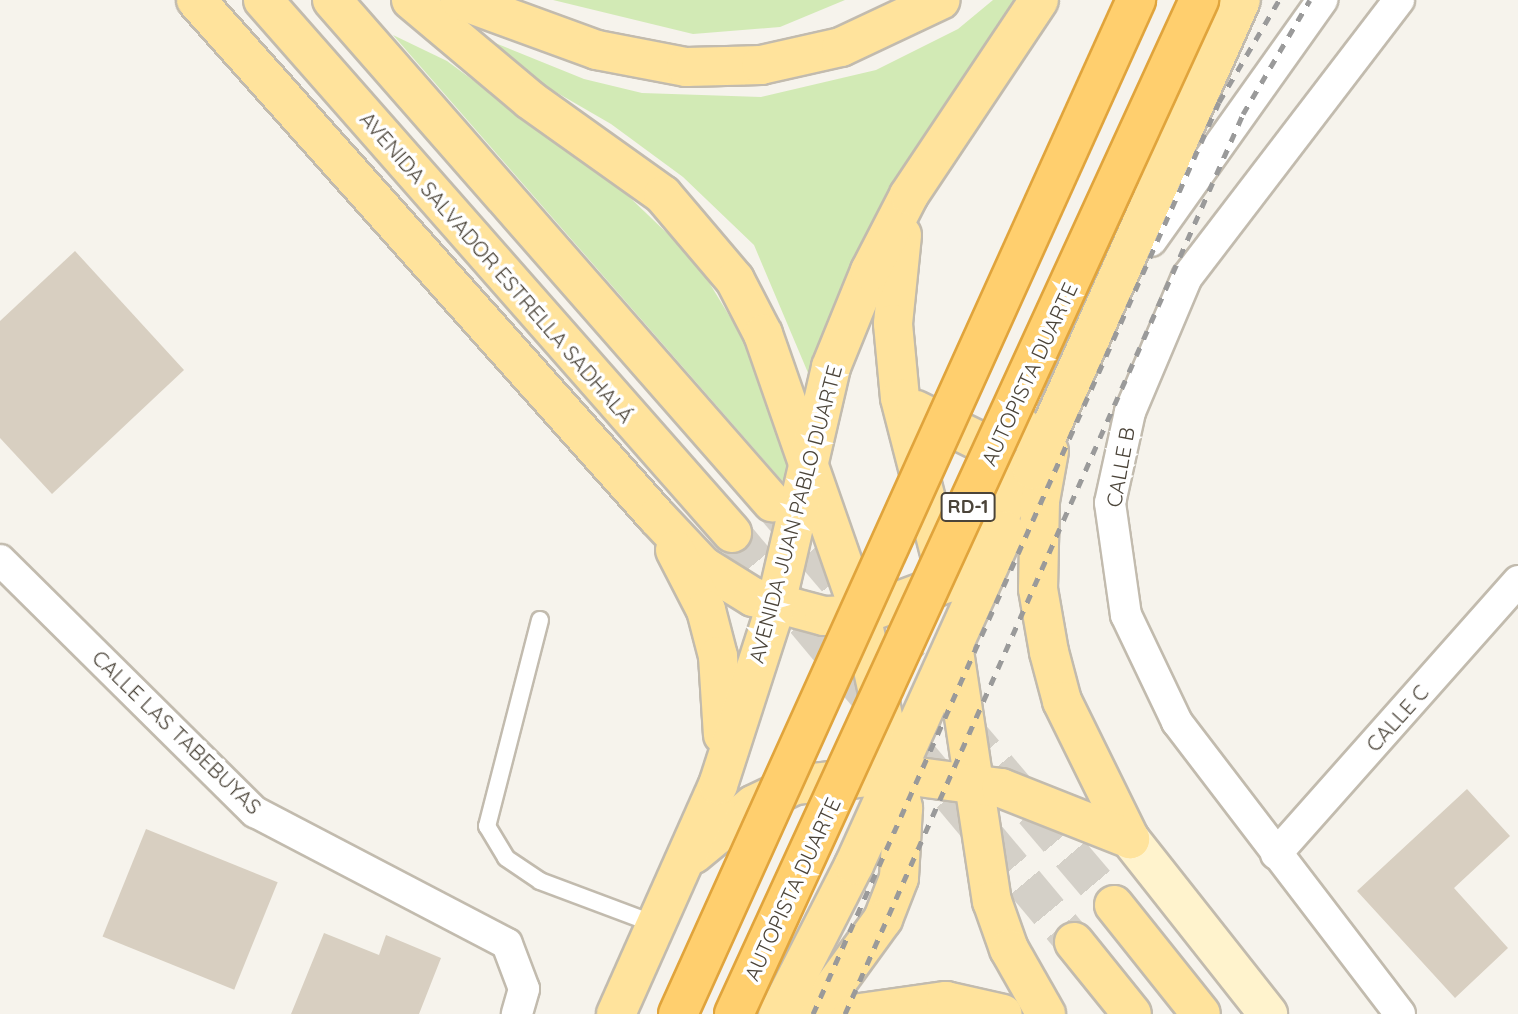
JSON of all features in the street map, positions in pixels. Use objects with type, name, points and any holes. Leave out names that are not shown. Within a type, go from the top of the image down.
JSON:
[{"type":"highway","name":"RD-1","points":[[678,1014],[1136,0]]},
{"type":"highway","name":"AUTOPISTA DUARTE","points":[[734,1014],[1199,0]]},
{"type":"main road","points":[[196,0],[703,566],[775,608],[861,615],[947,583],[991,529],[1042,445]]},
{"type":"main road","name":"AVENIDA SALVADOR ESTRELLA SADHALÁ","points":[[263,0],[732,533]]},
{"type":"main road","points":[[332,0],[772,502]]},
{"type":"main road","points":[[411,0],[530,100],[663,195],[699,232],[735,279],[763,334],[807,452],[861,615],[904,808],[899,878],[883,919],[814,1014]]},
{"type":"main road","points":[[460,0],[597,50],[686,67],[761,65],[841,47],[940,0]]},
{"type":"main road","name":"AVENIDA JUAN PABLO DUARTE","points":[[616,1014],[718,785],[775,608],[807,452],[831,367],[909,195],[1039,0]]},
{"type":"main road","name":"AUTOPISTA DUARTE","points":[[1042,445],[1241,0]]},
{"type":"main road","points":[[909,195],[893,280],[900,398],[943,546],[954,651],[992,901],[1009,949],[1046,1014]]},
{"type":"main road","points":[[900,398],[928,419],[983,443],[1016,434],[1066,394]]},
{"type":"main road","points":[[1066,394],[1040,501],[1038,589],[1062,701],[1130,839],[1268,1014]]},
{"type":"main road","points":[[778,1014],[854,864],[954,651],[1042,445]]},
{"type":"main road","points":[[657,517],[706,610],[719,656],[725,710],[718,785]]},
{"type":"main road","points":[[685,863],[753,806],[795,785],[896,774],[973,782],[1037,799],[1130,839]]},
{"type":"main road","points":[[753,806],[790,800],[821,809],[846,831],[854,864]]},
{"type":"main road","points":[[1114,905],[1201,1014]]},
{"type":"main road","points":[[1074,942],[1132,1014]]},
{"type":"main road","points":[[853,1014],[946,1002],[1003,1014]]},
{"type":"street","points":[[1066,394],[1171,205],[1321,0]]},
{"type":"street","name":"CALLE B","points":[[1399,0],[1186,277],[1130,412],[1110,503],[1126,615],[1166,698],[1276,854],[1400,1014]]},
{"type":"street","name":"CALLE LAS TABEBUYAS","points":[[0,560],[255,812],[488,929],[517,960],[524,989],[517,1014]]},
{"type":"street","name":"CALLE C","points":[[1276,854],[1518,581]]},
{"type":"lane","points":[[540,620],[487,826],[506,858],[540,881],[657,925]]},
{"type":"green space","points":[[553,0],[845,0],[780,27],[693,34]]},
{"type":"green space","points":[[993,0],[1020,0],[878,212],[814,387],[754,245],[683,177],[611,124],[516,69],[478,36],[584,79],[642,93],[761,97],[876,70],[958,29]]},
{"type":"green space","points":[[393,35],[447,61],[622,190],[696,261],[758,363],[793,475],[785,484]]},
{"type":"building","points":[[75,251],[184,370],[52,494],[0,438],[0,321]]},
{"type":"building","points":[[1467,789],[1510,836],[1454,888],[1508,948],[1455,998],[1357,891]]},
{"type":"building","points":[[146,829],[278,882],[234,990],[103,937]]},
{"type":"building","points":[[324,933],[379,955],[386,935],[441,958],[419,1014],[291,1014]]},
{"type":"tunnel","points":[[775,507],[1114,905]]},
{"type":"tunnel","points":[[732,533],[1074,942]]},
{"type":"railway","points":[[813,1014],[1219,102],[1279,0]]},
{"type":"railway","points":[[845,1014],[1243,114],[1310,0]]}]
